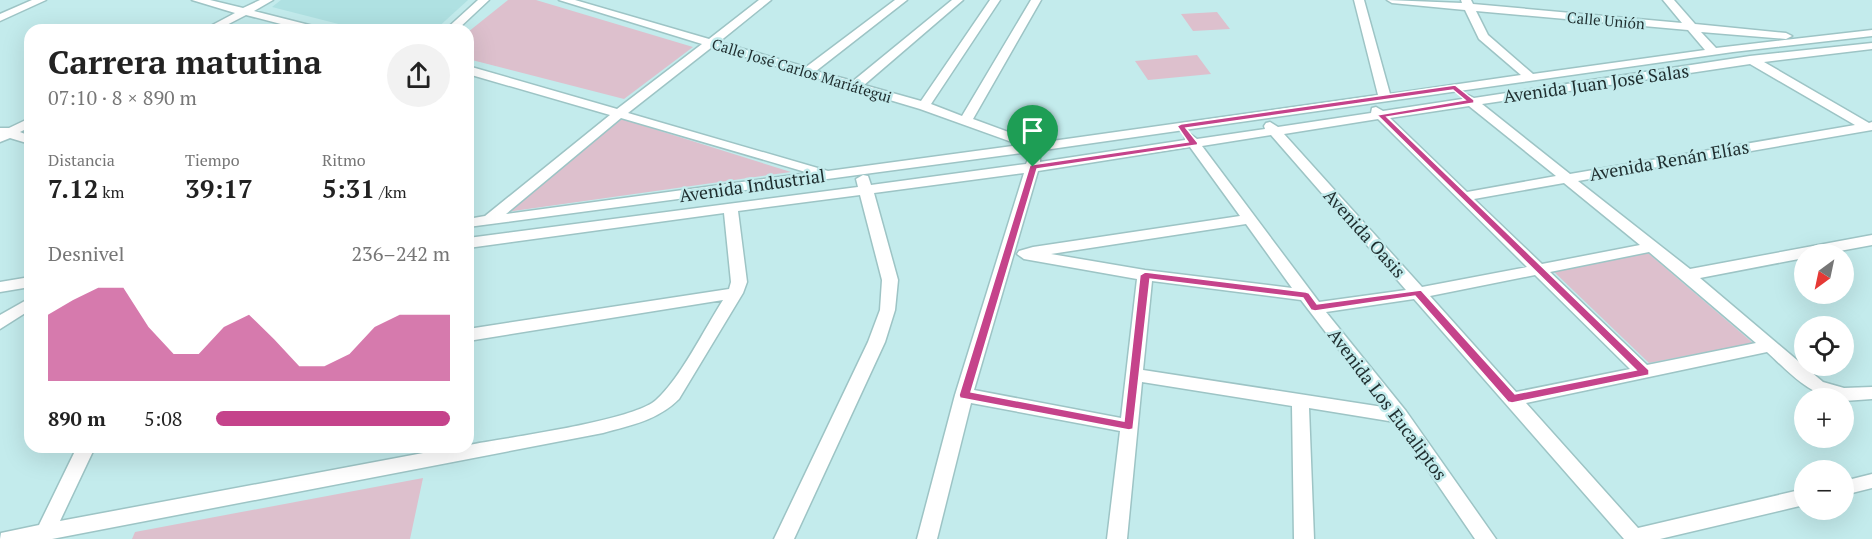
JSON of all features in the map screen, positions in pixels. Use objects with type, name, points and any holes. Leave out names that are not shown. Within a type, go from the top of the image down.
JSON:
[{"type":"street","points":[[0,18],[41,0]]},
{"type":"street","points":[[197,0],[295,24]]},
{"type":"street","points":[[221,24],[268,0]]},
{"type":"street","points":[[458,24],[484,0]]},
{"type":"street","name":"Calle José Carlos Mariátegui","points":[[564,0],[924,106],[1037,147]]},
{"type":"street","points":[[488,221],[620,113],[766,0]]},
{"type":"street","points":[[807,72],[902,0]]},
{"type":"street","points":[[855,86],[958,0]]},
{"type":"street","points":[[924,106],[994,1],[980,0]]},
{"type":"street","points":[[966,120],[1036,0]]},
{"type":"street","points":[[1359,0],[1385,98]]},
{"type":"street","name":"Calle Unión","points":[[1392,0],[1467,3],[1819,40]]},
{"type":"street","points":[[1668,0],[1712,51]]},
{"type":"street","points":[[1467,3],[1484,38],[1530,77]]},
{"type":"street","name":"Avenida Juan José Salas","points":[[1037,147],[1712,51],[1872,33]]},
{"type":"street","points":[[1819,40],[1872,45]]},
{"type":"street","name":"Avenida Juan José Salas","points":[[474,242],[1034,167],[1752,60],[1872,45]]},
{"type":"street","points":[[1732,49],[1870,128]]},
{"type":"street","points":[[474,72],[829,175]]},
{"type":"street","points":[[1455,88],[1687,275],[1817,386],[1853,397],[1872,393]]},
{"type":"street","points":[[1365,100],[1645,373]]},
{"type":"street","name":"Avenida Oasis","points":[[1260,115],[1635,538]]},
{"type":"street","points":[[3,133],[24,124]]},
{"type":"street","name":"Avenida Los Eucaliptos","points":[[1181,126],[1310,301],[1400,416],[1486,539]]},
{"type":"street","name":"Avenida Renán Elías","points":[[1466,196],[1870,128]]},
{"type":"street","points":[[3,133],[24,138]]},
{"type":"street","points":[[927,539],[964,395],[1034,167],[1037,147]]},
{"type":"street","name":"Avenida Industrial","points":[[474,223],[1037,147]]},
{"type":"street","points":[[784,539],[888,312],[892,296],[890,280],[864,189],[862,170]]},
{"type":"street","points":[[474,452],[641,416],[660,406],[673,394],[735,294],[739,282],[730,207]]},
{"type":"street","points":[[1006,257],[1251,219]]},
{"type":"street","points":[[1687,275],[1872,240]]},
{"type":"street","points":[[1024,254],[1310,301],[1418,293],[1652,247]]},
{"type":"street","points":[[1117,539],[1145,275]]},
{"type":"street","points":[[0,286],[24,283]]},
{"type":"street","points":[[474,334],[735,294]]},
{"type":"street","points":[[0,310],[24,306]]},
{"type":"street","points":[[0,323],[24,308]]},
{"type":"street","points":[[1512,399],[1770,346]]},
{"type":"street","points":[[1135,375],[1400,416]]},
{"type":"street","points":[[964,395],[1129,426]]},
{"type":"street","points":[[1300,400],[1304,539]]},
{"type":"street","points":[[44,536],[83,453]]},
{"type":"street","points":[[8,539],[44,536],[470,453]]},
{"type":"street","points":[[1854,486],[1872,481]]},
{"type":"street","points":[[1635,538],[1794,499]]},
{"type":"shaded area","points":[[281,0],[468,0],[442,24],[339,24],[272,7]]},
{"type":"shaded area","points":[[508,0],[536,0],[693,47],[624,99],[474,61],[474,27]]},
{"type":"shaded area","points":[[1217,12],[1230,29],[1193,31],[1181,14]]},
{"type":"shaded area","points":[[1197,55],[1211,74],[1148,80],[1135,61]]},
{"type":"shaded area","points":[[622,119],[791,172],[506,212]]},
{"type":"shaded area","points":[[1648,253],[1753,343],[1649,363],[1551,269]]},
{"type":"shaded area","points":[[423,478],[410,539],[132,539],[135,532]]},
{"type":"route","points":[[1455,88],[1472,102],[1381,115],[1645,373],[1512,399],[1418,293],[1315,308],[1306,295],[1145,275],[1129,426],[964,395],[1033,167],[1194,143],[1181,126],[1455,88]]}]
